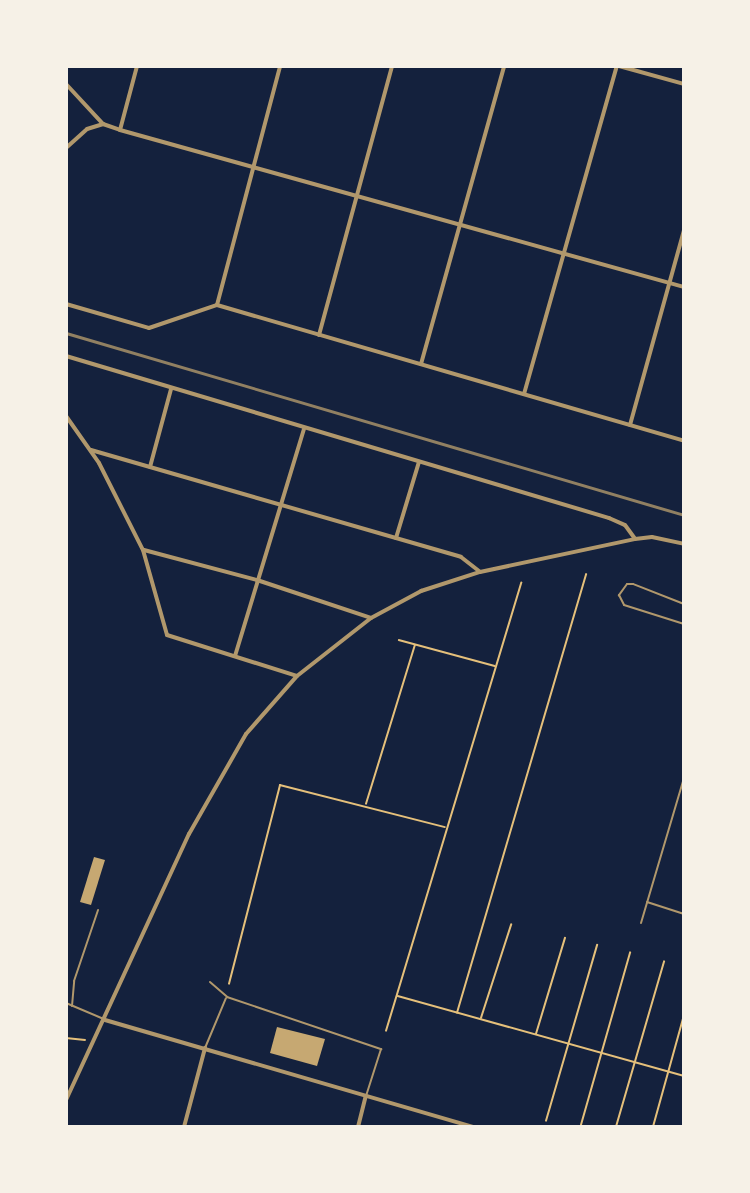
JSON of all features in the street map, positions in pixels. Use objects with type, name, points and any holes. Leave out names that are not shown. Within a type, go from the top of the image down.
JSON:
[{"type":"street","points":[[120,130],[137,66]]},
{"type":"street","points":[[217,305],[280,66]]},
{"type":"street","points":[[319,335],[392,66]]},
{"type":"street","points":[[421,364],[504,66]]},
{"type":"street","points":[[524,394],[618,66],[684,84]]},
{"type":"street","points":[[66,84],[103,124],[120,130],[684,287]]},
{"type":"street","points":[[66,148],[87,129],[103,124]]},
{"type":"street","points":[[630,425],[684,230]]},
{"type":"street","points":[[66,304],[149,328],[217,305],[684,441]]},
{"type":"street","points":[[66,356],[304,429],[609,518],[625,525],[635,539]]},
{"type":"street","points":[[150,467],[171,389]]},
{"type":"street","points":[[66,416],[92,450],[143,550],[164,630],[171,639],[297,676]]},
{"type":"street","points":[[235,656],[304,429]]},
{"type":"street","points":[[92,450],[461,557],[480,572]]},
{"type":"street","points":[[396,538],[420,462]]},
{"type":"street","points":[[66,1100],[105,1020],[189,834],[223,771],[252,727],[297,676],[371,618],[421,591],[480,572],[635,539],[652,537],[684,544]]},
{"type":"street","points":[[143,550],[257,580],[371,618]]},
{"type":"street","points":[[105,1020],[474,1127]]},
{"type":"street","points":[[184,1127],[205,1048]]},
{"type":"street","points":[[358,1127],[366,1096]]},
{"type":"lane","points":[[684,604],[633,584],[627,584],[619,595],[624,605],[684,624]]},
{"type":"lane","points":[[641,923],[684,778]]},
{"type":"lane","points":[[647,902],[684,914]]},
{"type":"lane","points":[[72,1006],[74,981],[98,910]]},
{"type":"lane","points":[[210,982],[226,997],[381,1048],[366,1096]]},
{"type":"lane","points":[[205,1048],[226,997]]},
{"type":"lane","points":[[66,1003],[105,1020]]},
{"type":"path","points":[[457,1013],[586,575]]},
{"type":"path","points":[[386,1031],[521,583]]},
{"type":"path","points":[[399,640],[495,666]]},
{"type":"path","points":[[365,806],[415,645]]},
{"type":"path","points":[[229,984],[280,785],[446,827]]},
{"type":"path","points":[[480,1019],[511,925]]},
{"type":"path","points":[[536,1035],[565,938]]},
{"type":"path","points":[[546,1121],[597,945]]},
{"type":"path","points":[[581,1125],[630,953]]},
{"type":"path","points":[[616,1127],[664,962]]},
{"type":"path","points":[[397,996],[684,1076]]},
{"type":"path","points":[[652,1127],[684,1014]]},
{"type":"path","points":[[66,1038],[95,1041]]},
{"type":"building","points":[[94,857],[105,860],[91,905],[80,902]]},
{"type":"building","points":[[277,1027],[325,1039],[317,1066],[270,1053]]},
{"type":"railway","points":[[66,333],[684,515]]}]
